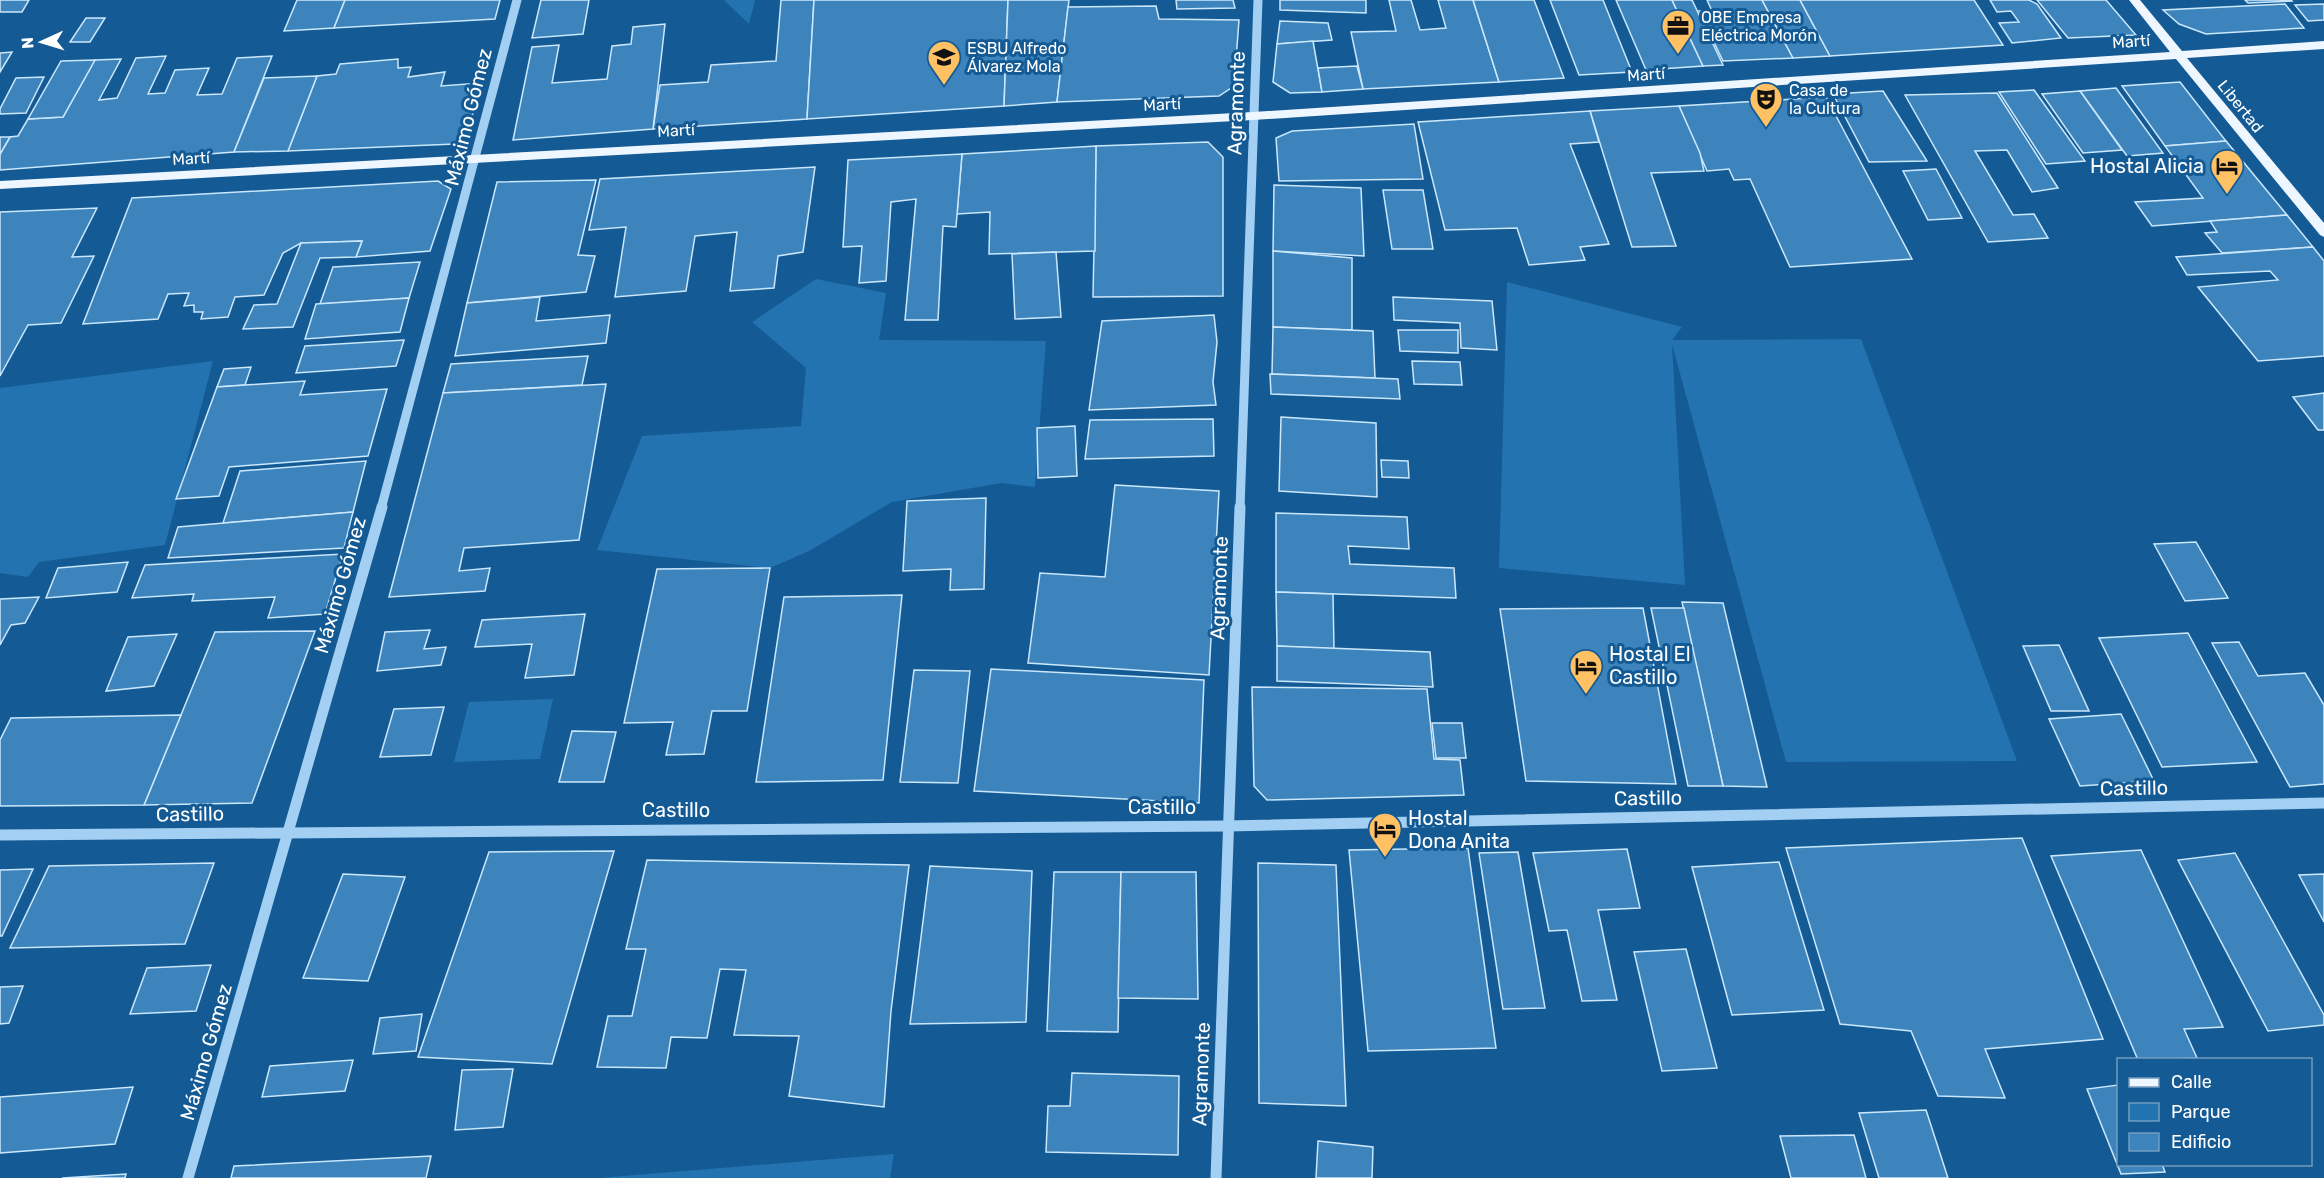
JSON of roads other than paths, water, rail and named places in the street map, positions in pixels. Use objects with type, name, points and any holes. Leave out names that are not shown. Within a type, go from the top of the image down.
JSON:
[{"type":"main road","name":"Libertad","points":[[2134,0],[2324,232]]},
{"type":"main road","name":"Martí","points":[[0,185],[1253,116],[2324,45]]},
{"type":"street","name":"Máximo Gómez","points":[[188,1178],[290,832],[477,158],[517,0]]},
{"type":"street","name":"Agramonte","points":[[1216,1178],[1258,0]]},
{"type":"street","name":"Castillo","points":[[0,836],[1228,826],[2324,804]]},
{"type":"place","name":"OBE Empresa Eléctrica Morón","points":[[1678,55]]},
{"type":"place","name":"ESBU Alfredo Álvarez Mola","points":[[944,86]]},
{"type":"place","name":"Casa de la Cultura","points":[[1766,128]]},
{"type":"place","name":"Hostal Alicia","points":[[2227,195]]},
{"type":"place","name":"Hostal El Castillo","points":[[1586,695]]},
{"type":"place","name":"Hostal Dona Anita","points":[[1385,858]]}]
